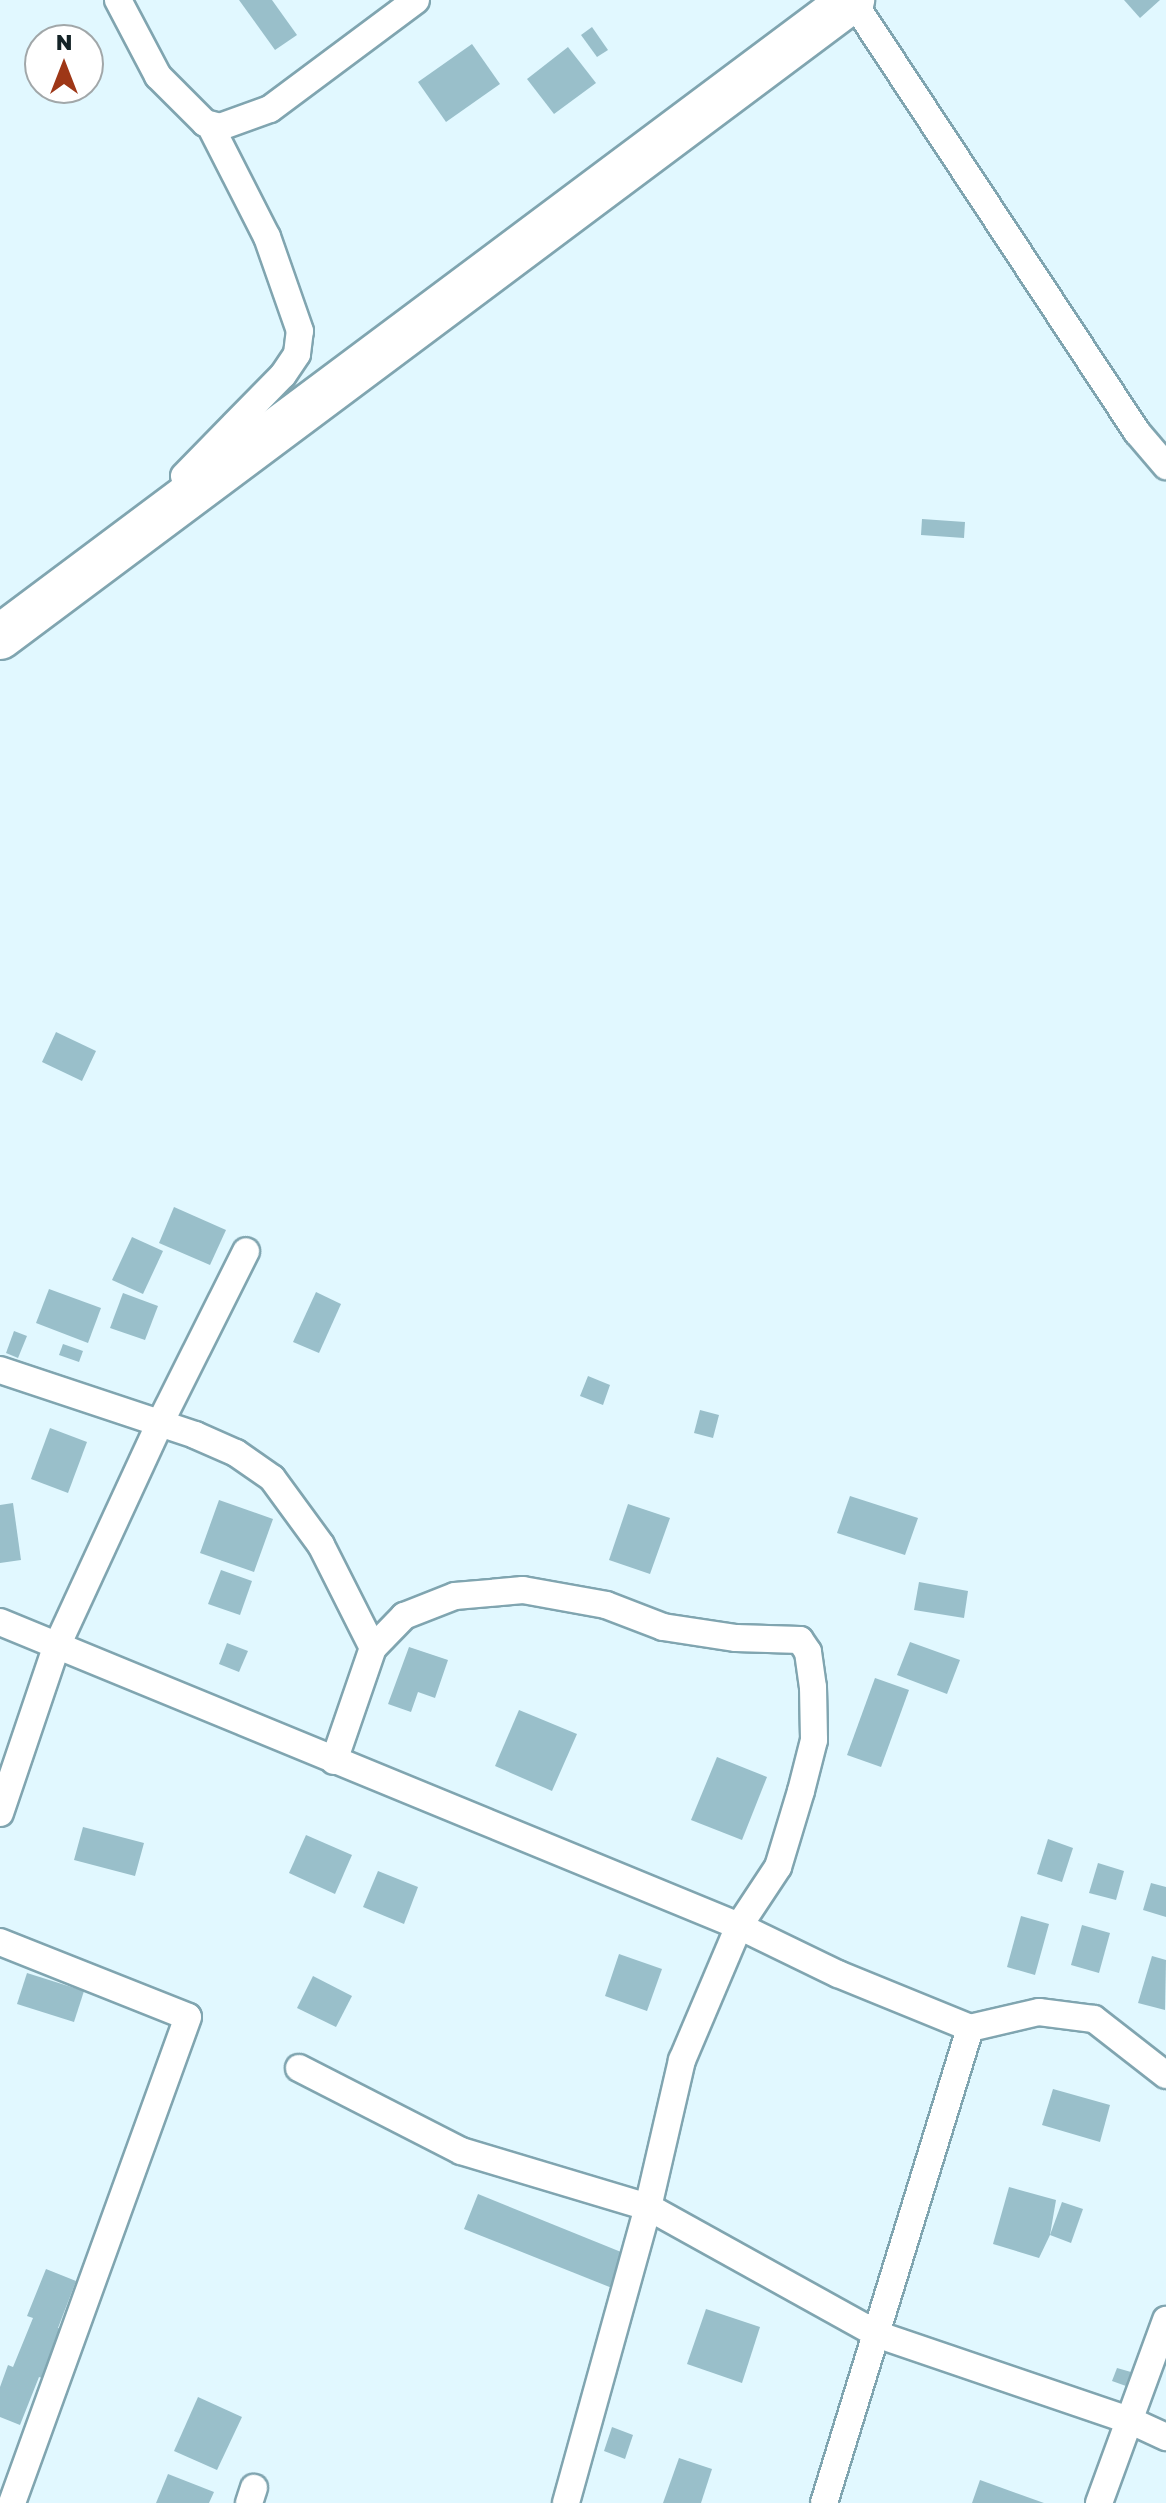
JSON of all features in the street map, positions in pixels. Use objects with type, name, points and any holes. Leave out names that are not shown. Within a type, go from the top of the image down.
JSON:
[{"type":"highway","points":[[0,637],[852,0]]},
{"type":"street","points":[[37,612],[42,594],[66,566],[190,471],[283,375],[297,354],[300,331],[292,300],[240,179],[210,125],[158,76],[118,0]]},
{"type":"street","points":[[210,125],[225,127],[270,109],[416,0]]},
{"type":"street","points":[[852,0],[1137,432],[1166,466]]},
{"type":"street","points":[[0,1813],[56,1648],[160,1423],[246,1251]]},
{"type":"street","points":[[0,1370],[160,1423],[236,1453],[272,1478],[321,1545],[373,1648]]},
{"type":"street","points":[[334,1761],[373,1648],[404,1616],[455,1596],[523,1590],[606,1605],[663,1627],[736,1638],[800,1640],[808,1652],[813,1687],[814,1740],[778,1867],[739,1926],[682,2060],[648,2207],[566,2503]]},
{"type":"street","points":[[0,1622],[56,1648],[739,1926],[838,1974],[970,2028],[1039,2012],[1094,2019],[1166,2075]]},
{"type":"street","points":[[0,1942],[188,2017],[12,2503]]},
{"type":"street","points":[[824,2503],[879,2335],[970,2028]]},
{"type":"street","points":[[299,2068],[461,2151],[648,2207],[879,2335],[1129,2420],[1166,2437]]},
{"type":"street","points":[[1099,2503],[1166,2320]]},
{"type":"building","points":[[239,0],[272,0],[297,35],[275,50]]},
{"type":"building","points":[[1124,0],[1160,0],[1140,18]]},
{"type":"building","points":[[592,27],[608,50],[597,57],[581,35]]},
{"type":"building","points":[[472,44],[500,84],[446,122],[418,82]]},
{"type":"building","points":[[568,47],[596,83],[554,114],[527,79]]},
{"type":"building","points":[[922,519],[965,522],[964,538],[921,535]]},
{"type":"building","points":[[56,1032],[96,1051],[82,1081],[42,1062]]},
{"type":"building","points":[[174,1207],[226,1230],[210,1265],[159,1243]]},
{"type":"building","points":[[132,1237],[163,1251],[143,1294],[112,1280]]},
{"type":"building","points":[[49,1289],[101,1308],[88,1343],[36,1323]]},
{"type":"building","points":[[316,1292],[341,1304],[319,1353],[293,1342]]},
{"type":"building","points":[[123,1293],[158,1306],[145,1340],[110,1328]]},
{"type":"building","points":[[14,1331],[27,1336],[18,1358],[6,1353]]},
{"type":"building","points":[[63,1344],[83,1351],[79,1362],[59,1355]]},
{"type":"building","points":[[588,1376],[610,1385],[603,1405],[580,1396]]},
{"type":"building","points":[[700,1410],[719,1415],[713,1438],[694,1433]]},
{"type":"building","points":[[50,1428],[87,1442],[68,1493],[31,1479]]},
{"type":"building","points":[[850,1496],[918,1518],[905,1555],[837,1533]]},
{"type":"building","points":[[219,1500],[273,1519],[254,1572],[200,1553]]},
{"type":"building","points":[[13,1503],[21,1560],[0,1563],[0,1505]]},
{"type":"building","points":[[628,1504],[670,1518],[650,1574],[609,1560]]},
{"type":"building","points":[[221,1570],[252,1581],[240,1615],[208,1604]]},
{"type":"building","points":[[919,1582],[968,1591],[964,1618],[914,1610]]},
{"type":"building","points":[[910,1642],[960,1660],[947,1694],[897,1675]]},
{"type":"building","points":[[227,1643],[248,1651],[239,1672],[219,1664]]},
{"type":"building","points":[[409,1647],[448,1660],[435,1698],[418,1692],[411,1712],[388,1704]]},
{"type":"building","points":[[875,1678],[909,1690],[881,1767],[847,1755]]},
{"type":"building","points":[[519,1710],[577,1734],[552,1791],[495,1766]]},
{"type":"building","points":[[717,1757],[767,1777],[742,1840],[691,1820]]},
{"type":"building","points":[[83,1827],[144,1843],[135,1876],[74,1860]]},
{"type":"building","points":[[306,1835],[352,1855],[335,1894],[289,1873]]},
{"type":"building","points":[[1048,1839],[1073,1848],[1062,1882],[1037,1874]]},
{"type":"building","points":[[1098,1863],[1124,1871],[1116,1900],[1089,1893]]},
{"type":"building","points":[[378,1871],[418,1887],[404,1924],[363,1907]]},
{"type":"building","points":[[1151,1883],[1166,1887],[1166,1917],[1143,1910]]},
{"type":"building","points":[[1021,1916],[1049,1924],[1035,1975],[1007,1967]]},
{"type":"building","points":[[1082,1925],[1110,1933],[1099,1973],[1071,1965]]},
{"type":"building","points":[[619,1954],[662,1969],[647,2011],[605,1996]]},
{"type":"building","points":[[1152,1956],[1166,1960],[1165,2010],[1138,2003]]},
{"type":"building","points":[[27,1973],[84,1991],[74,2022],[17,2004]]},
{"type":"building","points":[[313,1976],[352,1996],[336,2027],[297,2008]]},
{"type":"building","points":[[1053,2089],[1110,2105],[1100,2142],[1042,2125]]},
{"type":"building","points":[[1009,2187],[1056,2200],[1050,2235],[1039,2258],[993,2244]]},
{"type":"building","points":[[478,2194],[626,2254],[612,2288],[464,2229]]},
{"type":"building","points":[[1062,2202],[1083,2209],[1071,2243],[1050,2235]]},
{"type":"building","points":[[46,2269],[76,2281],[58,2328],[64,2330],[45,2379],[39,2377],[20,2425],[0,2417],[0,2387],[8,2365],[13,2367],[33,2318],[27,2316]]},
{"type":"building","points":[[706,2309],[760,2327],[742,2383],[687,2364]]},
{"type":"building","points":[[1117,2368],[1131,2372],[1126,2386],[1112,2381]]},
{"type":"building","points":[[198,2397],[242,2417],[217,2470],[174,2451]]},
{"type":"building","points":[[612,2427],[633,2435],[625,2459],[604,2451]]},
{"type":"building","points":[[679,2458],[712,2469],[701,2503],[663,2503]]},
{"type":"building","points":[[168,2474],[214,2492],[209,2503],[156,2503]]},
{"type":"building","points":[[980,2480],[1044,2503],[972,2503]]}]
